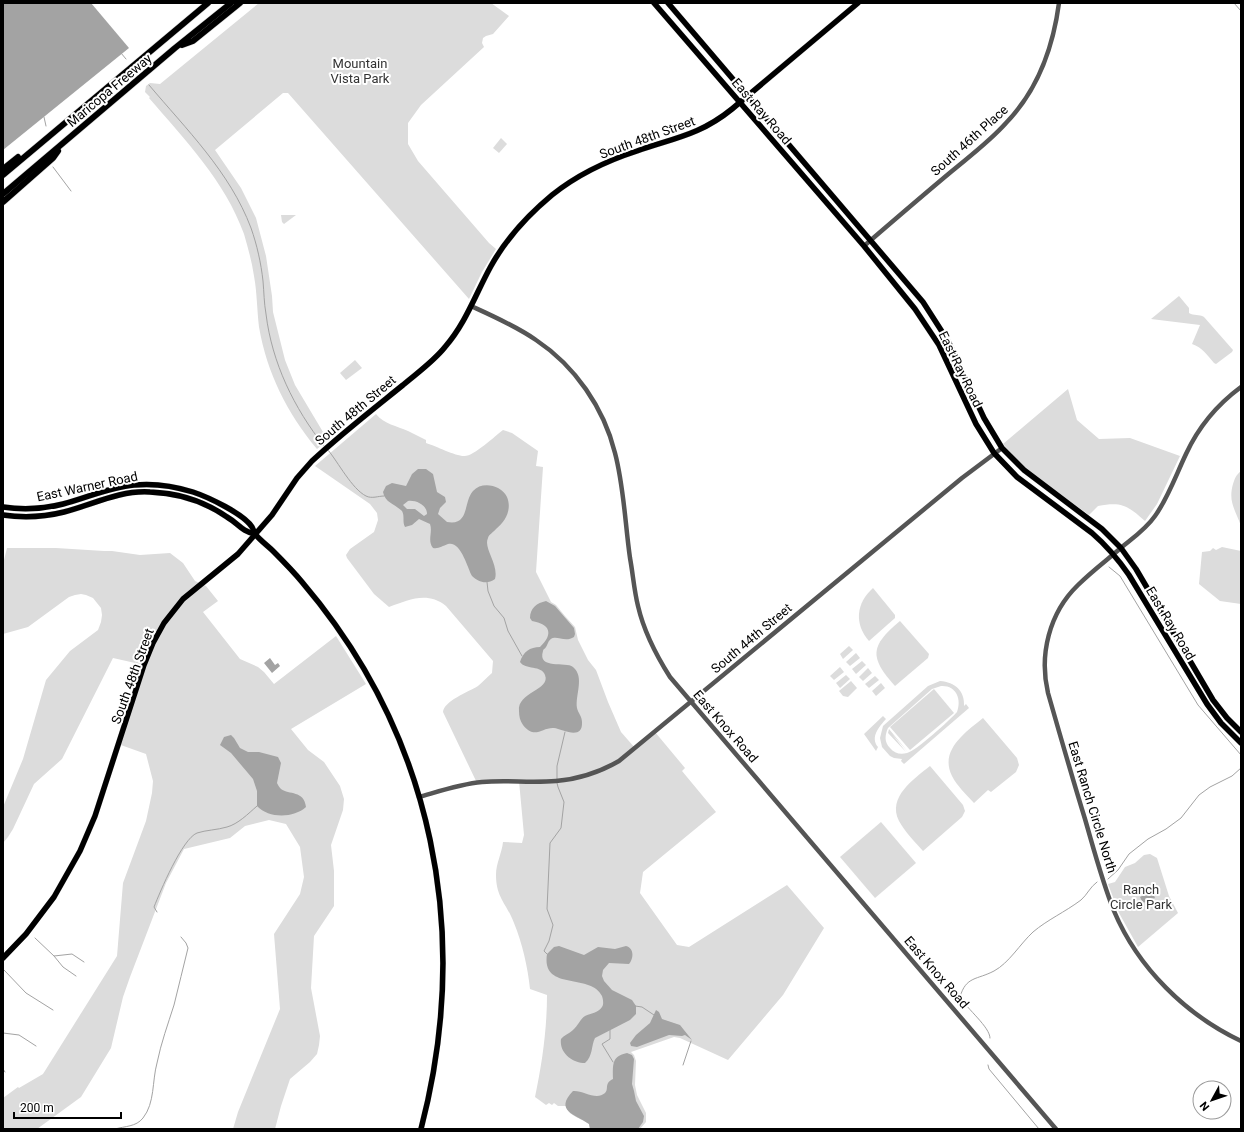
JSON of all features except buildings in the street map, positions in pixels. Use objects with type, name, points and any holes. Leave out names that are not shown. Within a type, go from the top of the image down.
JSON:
[{"type":"highway","name":"Maricopa Freeway","points":[[3,174],[208,3]]},
{"type":"highway","name":"Maricopa Freeway","points":[[3,194],[175,48],[231,3]]},
{"type":"highway","points":[[175,48],[193,41],[240,3]]},
{"type":"highway","points":[[3,169],[37,141],[58,128]]},
{"type":"highway","points":[[3,202],[53,158],[69,139]]},
{"type":"main road","name":"East Ray Road","points":[[654,3],[908,299],[930,331],[944,356],[976,424],[994,453],[1017,477],[1117,551],[1136,569],[1213,700],[1227,718],[1241,732]]},
{"type":"main road","name":"East Ray Road","points":[[668,3],[871,240],[922,302],[948,341],[984,418],[1002,448],[1024,470],[1098,525],[1117,551],[1129,575],[1207,704],[1221,723],[1241,743]]},
{"type":"main road","name":"South 48th Street","points":[[3,958],[26,934],[41,914],[63,883],[80,851],[95,816],[146,660],[164,623],[182,599],[238,554],[272,516],[297,478],[312,461],[425,367],[444,348],[457,332],[496,257],[513,234],[533,212],[553,194],[576,178],[609,161],[638,150],[681,138],[717,121],[858,3]]},
{"type":"main road","name":"East Warner Road","points":[[3,507],[12,509],[46,508],[134,484],[167,485],[214,500],[252,526],[255,534],[303,583],[329,616],[350,647],[367,674],[396,732],[419,797],[431,844],[440,902],[443,930],[444,966],[442,1002],[434,1069],[421,1129]]},
{"type":"main road","points":[[112,489],[115,496]]},
{"type":"main road","name":"East Warner Road","points":[[3,515],[34,517],[47,515],[64,512],[115,496],[148,491],[174,494],[210,506],[229,518],[246,532],[255,534]]},
{"type":"main road","points":[[1163,631],[1169,627]]},
{"type":"street","name":"South 46th Place","points":[[864,246],[990,139],[1016,112],[1032,89],[1048,55],[1059,3]]},
{"type":"street","name":"East Knox Road","points":[[471,306],[518,329],[545,346],[572,372],[596,406],[609,434],[617,463],[634,580],[642,619],[650,642],[664,667],[676,684],[1056,1129]]},
{"type":"street","name":"East Ranch Circle North","points":[[1241,387],[1218,408],[1196,436],[1186,452],[1155,516],[1143,530],[1078,585],[1063,603],[1054,620],[1048,638],[1044,670],[1048,693],[1103,880],[1114,912],[1125,934],[1149,969],[1172,994],[1198,1016],[1241,1041]]},
{"type":"street","name":"South 44th Street","points":[[419,797],[452,787],[483,782],[560,781],[588,775],[619,761],[933,502],[1002,448]]},
{"type":"green space","name":"Mountain Vista Park","points":[[259,3],[491,3],[509,16],[493,34],[483,38],[482,43],[484,47],[421,105],[408,123],[408,144],[418,161],[489,243],[496,249],[482,272],[469,299],[288,93],[283,93],[215,150],[241,188],[256,218],[266,256],[273,312],[285,360],[295,385],[323,432],[329,439],[317,449],[296,421],[288,407],[267,360],[259,327],[256,288],[252,266],[244,234],[236,215],[226,196],[203,162],[145,92],[146,86],[150,83],[160,84]]},
{"type":"green space","points":[[501,138],[507,144],[499,153],[493,148]]},
{"type":"green space","points":[[281,215],[296,215],[284,224],[282,222]]},
{"type":"green space","points":[[1179,296],[1189,308],[1189,313],[1204,317],[1233,350],[1216,364],[1202,349],[1192,344],[1200,325],[1151,319]]},
{"type":"green space","points":[[355,360],[362,368],[346,380],[340,373]]},
{"type":"green space","points":[[1068,389],[1077,420],[1099,439],[1130,438],[1180,456],[1157,504],[1145,521],[1129,508],[1113,504],[1098,506],[1089,515],[1055,491],[1022,464],[1003,444]]},
{"type":"green space","points":[[376,414],[387,422],[426,440],[426,443],[460,456],[473,453],[503,430],[512,433],[538,451],[536,466],[543,467],[536,572],[551,602],[556,605],[575,627],[578,640],[588,660],[596,670],[621,732],[635,748],[655,732],[685,768],[682,771],[716,812],[643,872],[640,893],[677,945],[689,947],[787,885],[824,928],[783,995],[728,1060],[680,1038],[674,1037],[631,1052],[636,1061],[635,1085],[637,1095],[646,1113],[646,1122],[640,1129],[590,1129],[589,1124],[572,1115],[566,1106],[558,1106],[554,1103],[552,1105],[549,1103],[546,1105],[535,1097],[544,1046],[547,995],[530,989],[520,938],[496,883],[497,866],[503,842],[522,843],[524,835],[519,781],[477,783],[443,712],[447,704],[478,686],[492,673],[493,661],[446,606],[439,601],[418,598],[389,607],[374,594],[346,555],[350,549],[374,532],[378,520],[377,513],[370,504],[315,466]]},
{"type":"green space","points":[[1241,471],[1241,526],[1231,496],[1234,480]]},
{"type":"green space","points":[[1222,547],[1241,551],[1241,604],[1220,601],[1199,584],[1202,552],[1210,551],[1213,548],[1216,550]]},
{"type":"green space","points":[[7,548],[56,548],[112,551],[140,555],[170,553],[183,563],[195,581],[206,586],[218,601],[203,612],[240,659],[258,667],[274,684],[336,636],[366,684],[291,729],[308,750],[324,762],[340,786],[344,799],[343,810],[331,845],[334,871],[334,906],[314,936],[311,988],[320,1036],[319,1045],[317,1054],[290,1079],[275,1129],[233,1129],[238,1112],[280,1009],[274,934],[300,894],[304,877],[300,847],[286,824],[269,820],[245,826],[230,838],[184,849],[166,883],[130,977],[123,997],[111,1048],[81,1097],[37,1129],[3,1129],[3,1098],[18,1087],[19,1088],[43,1074],[117,956],[123,883],[146,821],[153,781],[146,754],[118,744],[144,665],[113,658],[62,759],[34,784],[13,829],[3,843],[3,807],[23,759],[46,680],[70,651],[98,630],[102,615],[101,608],[93,598],[81,594],[75,595],[69,597],[28,627],[3,634],[3,564]]},
{"type":"green space","points":[[873,588],[895,615],[895,618],[869,641],[861,628],[859,614],[863,600]]},
{"type":"green space","points":[[900,621],[929,654],[928,658],[895,686],[881,667],[877,659],[876,652],[878,645],[883,638]]},
{"type":"green space","points":[[849,646],[853,650],[843,659],[840,654]]},
{"type":"green space","points":[[856,653],[860,658],[850,666],[846,662]]},
{"type":"green space","points":[[862,661],[866,665],[856,674],[852,669]]},
{"type":"green space","points":[[840,667],[844,672],[834,680],[830,676]]},
{"type":"green space","points":[[868,668],[872,673],[863,681],[859,677]]},
{"type":"green space","points":[[846,675],[850,679],[840,688],[836,683]]},
{"type":"green space","points":[[875,676],[879,680],[869,688],[865,684]]},
{"type":"green space","points":[[851,681],[857,688],[848,697],[843,696],[839,691]]},
{"type":"green space","points":[[940,681],[954,685],[963,696],[964,706],[966,704],[969,708],[904,764],[901,761],[902,759],[890,756],[882,747],[880,738],[883,726],[928,686]],"holes":[[[946,686],[954,690],[958,698],[959,702],[957,712],[948,722],[918,747],[902,754],[892,750],[886,741],[888,728],[932,689]]]},
{"type":"green space","points":[[881,683],[885,688],[876,696],[872,691]]},
{"type":"green space","points":[[934,689],[954,713],[910,750],[890,727]]},
{"type":"green space","points":[[883,716],[886,719],[876,732],[875,736],[878,747],[876,751],[864,734]]},
{"type":"green space","points":[[983,718],[1017,758],[1019,765],[1016,772],[991,792],[988,790],[974,803],[954,780],[949,767],[949,758],[956,742]]},
{"type":"green space","points":[[889,729],[908,752],[892,734],[906,752],[888,733]]},
{"type":"green space","points":[[930,766],[963,805],[965,811],[962,817],[923,851],[907,833],[899,821],[896,812],[899,796],[904,789]]},
{"type":"green space","points":[[881,822],[916,863],[875,898],[840,857]]},
{"type":"green space","name":"Ranch Circle Park","points":[[1150,854],[1157,858],[1169,896],[1178,913],[1138,947],[1119,913],[1108,884],[1115,882],[1125,867],[1135,863],[1144,855]]},
{"type":"shaded area","points":[[3,3],[91,3],[129,48],[3,150]]},
{"type":"shaded area","points":[[418,469],[426,469],[433,474],[437,492],[445,497],[446,502],[440,508],[438,514],[447,522],[454,522],[463,517],[470,496],[477,488],[486,485],[496,487],[504,493],[507,497],[509,506],[507,514],[500,526],[489,535],[487,542],[495,568],[495,579],[486,582],[474,578],[460,550],[453,544],[433,548],[430,542],[430,524],[419,519],[412,525],[405,527],[402,511],[386,499],[383,492],[386,486],[392,483],[406,486],[412,474]],"holes":[[[408,501],[418,502],[423,506],[427,511],[427,514],[424,516],[415,509],[407,509],[403,505]]]},
{"type":"shaded area","points":[[546,601],[555,606],[574,628],[575,634],[571,639],[553,638],[550,640],[546,648],[543,650],[542,657],[544,661],[548,663],[569,665],[577,671],[579,681],[577,708],[582,722],[581,728],[576,733],[554,728],[531,732],[523,725],[520,718],[519,711],[523,699],[539,688],[546,680],[545,675],[541,670],[526,666],[520,662],[523,655],[527,651],[540,647],[547,638],[548,630],[546,627],[543,624],[532,621],[530,618],[531,611],[535,606]]},
{"type":"shaded area","points":[[270,658],[275,665],[278,663],[280,666],[272,673],[264,663]]},
{"type":"shaded area","points":[[231,735],[240,748],[248,752],[259,752],[278,757],[281,763],[277,783],[278,785],[284,791],[299,795],[305,802],[306,807],[301,811],[282,816],[268,813],[257,806],[257,791],[253,779],[231,753],[220,745],[224,737]]},
{"type":"shaded area","points":[[1151,888],[1155,898],[1143,903],[1140,897],[1148,893],[1147,890]]},
{"type":"shaded area","points":[[559,946],[584,955],[598,947],[615,949],[626,946],[632,951],[632,959],[629,964],[609,963],[603,970],[602,976],[604,981],[612,990],[632,1000],[636,1006],[636,1014],[630,1020],[595,1038],[591,1054],[585,1063],[580,1063],[572,1059],[565,1053],[562,1049],[561,1039],[575,1028],[583,1017],[600,1009],[603,1004],[603,999],[596,989],[588,985],[559,978],[552,973],[547,966],[547,954],[554,947]]},
{"type":"shaded area","points":[[656,1010],[659,1012],[662,1019],[680,1025],[692,1040],[685,1035],[669,1035],[637,1047],[631,1046],[630,1043],[636,1035],[650,1023]]},
{"type":"shaded area","points":[[627,1053],[632,1055],[634,1059],[632,1084],[636,1101],[644,1116],[643,1122],[638,1129],[590,1129],[589,1124],[566,1108],[568,1098],[573,1091],[594,1096],[605,1093],[609,1081],[613,1079],[614,1062],[618,1056]]},
{"type":"waterway","points":[[1234,3],[1241,11]]},
{"type":"waterway","points":[[121,53],[126,59]]},
{"type":"waterway","points":[[149,85],[206,152],[231,188],[242,208],[251,228],[258,254],[273,350],[294,400],[303,416],[324,446]]},
{"type":"waterway","points":[[44,117],[46,126]]},
{"type":"waterway","points":[[53,167],[71,191]]},
{"type":"waterway","points":[[328,450],[350,482],[361,493],[370,497],[384,496]]},
{"type":"waterway","points":[[1109,567],[1120,576],[1198,705],[1241,755]]},
{"type":"waterway","points":[[487,582],[488,591],[494,606],[504,618],[508,631],[522,656]]},
{"type":"waterway","points":[[557,779],[557,766],[565,732]]},
{"type":"waterway","points":[[1108,879],[1118,870],[1129,854],[1148,839],[1166,829],[1181,818],[1199,795],[1210,787],[1232,776],[1241,768]]},
{"type":"waterway","points":[[547,954],[544,951],[549,941],[553,925],[547,909],[550,843],[561,828],[564,802],[557,783]]},
{"type":"waterway","points":[[157,912],[154,907],[166,879],[178,855],[191,837],[204,831],[231,826],[257,806]]},
{"type":"waterway","points":[[990,1038],[982,1023],[960,997],[965,985],[999,968],[1033,932],[1081,900],[1097,882]]},
{"type":"waterway","points":[[115,1129],[137,1123],[143,1118],[150,1106],[155,1070],[174,1005],[188,948],[181,937]]},
{"type":"waterway","points":[[35,938],[54,956],[72,954],[84,962]]},
{"type":"waterway","points":[[54,956],[63,967],[76,976]]},
{"type":"waterway","points":[[4,970],[26,993],[53,1010]]},
{"type":"waterway","points":[[635,1006],[642,1007],[654,1015]]},
{"type":"waterway","points":[[610,1030],[610,1039],[602,1044],[613,1062]]},
{"type":"waterway","points":[[3,1033],[19,1035],[36,1046]]},
{"type":"waterway","points":[[683,1065],[691,1041]]},
{"type":"waterway","points":[[988,1065],[989,1069],[1039,1129]]}]
